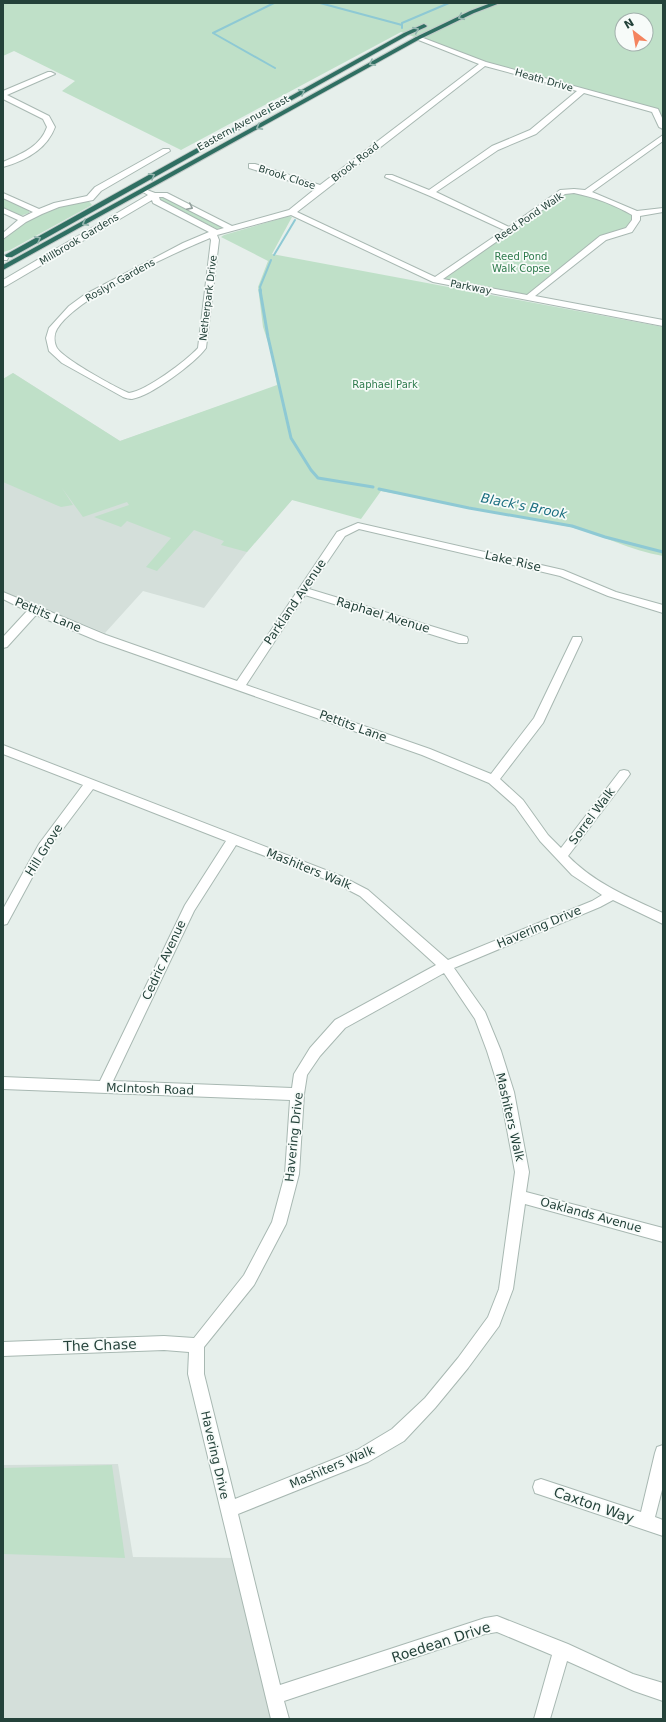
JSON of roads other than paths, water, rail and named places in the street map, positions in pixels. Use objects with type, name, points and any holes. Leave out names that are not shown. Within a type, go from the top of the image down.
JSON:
[{"type":"highway","name":"Eastern Avenue East","points":[[3,258],[406,34],[478,3]]},
{"type":"highway","name":"Eastern Avenue East","points":[[3,268],[418,38],[472,12],[497,3]]},
{"type":"street","name":"Heath Drive","points":[[418,38],[484,63],[655,111],[663,127]]},
{"type":"street","name":"Brook Road","points":[[215,233],[292,212],[484,63]]},
{"type":"street","points":[[3,95],[51,74]]},
{"type":"street","points":[[433,194],[432,191],[495,148],[533,132],[582,91]]},
{"type":"street","points":[[3,95],[46,118],[51,126],[50,134],[42,145],[3,165]]},
{"type":"street","points":[[586,193],[663,137]]},
{"type":"street","points":[[90,198],[98,189],[166,151]]},
{"type":"street","name":"Brook Close","points":[[252,166],[321,188]]},
{"type":"street","points":[[389,177],[433,194],[510,230]]},
{"type":"street","points":[[144,191],[164,195],[232,229]]},
{"type":"street","name":"Reed Pond Walk","points":[[436,280],[563,192],[574,191],[586,193],[628,209],[636,214]]},
{"type":"street","points":[[154,194],[156,201],[215,233]]},
{"type":"street","name":"Millbrook Gardens","points":[[3,284],[154,194]]},
{"type":"street","points":[[3,195],[38,212]]},
{"type":"street","points":[[3,237],[23,220],[38,212],[57,205],[90,198],[95,198],[104,202]]},
{"type":"street","points":[[3,210],[23,220]]},
{"type":"street","points":[[528,298],[603,238],[629,230],[636,220],[636,214],[663,210]]},
{"type":"street","name":"Parkway","points":[[292,212],[436,280],[663,323]]},
{"type":"street","name":"Netherpark Drive","points":[[131,396],[141,393],[190,361],[198,355],[202,348],[215,233]]},
{"type":"street","name":"Roslyn Gardens","points":[[131,396],[123,394],[79,370],[58,355],[52,349],[50,344],[53,328],[72,308],[87,297],[136,270],[215,233]]},
{"type":"street","name":"Parkland Avenue","points":[[239,687],[341,534],[358,526]]},
{"type":"street","name":"Lake Rise","points":[[358,526],[563,573],[612,594],[663,609]]},
{"type":"street","name":"Raphael Avenue","points":[[303,591],[463,640]]},
{"type":"street","name":"Pettits Lane","points":[[3,595],[34,610],[96,635],[239,687],[426,752],[493,780],[519,804],[544,838],[576,872],[611,894],[663,919]]},
{"type":"street","points":[[3,644],[34,610]]},
{"type":"street","points":[[493,780],[538,720],[577,640]]},
{"type":"street","name":"Mashiters Walk","points":[[3,749],[337,879],[364,893],[446,966],[480,1016],[494,1051],[507,1092],[522,1172],[506,1289],[494,1321],[430,1404],[398,1435],[362,1456],[228,1510]]},
{"type":"street","name":"Sorrel Walk","points":[[561,857],[624,774]]},
{"type":"street","name":"Hill Grove","points":[[3,920],[43,847],[90,784]]},
{"type":"street","name":"Cedric Avenue","points":[[104,1088],[188,908],[234,839]]},
{"type":"street","name":"Havering Drive","points":[[280,1719],[196,1374],[197,1345],[250,1280],[279,1224],[292,1174],[297,1094],[301,1074],[315,1052],[340,1024],[446,966],[596,904],[611,894]]},
{"type":"street","name":"McIntosh Road","points":[[3,1083],[104,1088],[297,1094]]},
{"type":"street","name":"Oaklands Avenue","points":[[519,1196],[663,1235]]},
{"type":"street","name":"The Chase","points":[[3,1349],[164,1343],[197,1345]]},
{"type":"street","name":"Caxton Way","points":[[646,1522],[663,1453]]},
{"type":"street","name":"Caxton Way","points":[[541,1487],[663,1528]]},
{"type":"street","name":"Roedean Drive","points":[[274,1696],[485,1626],[497,1624],[663,1692]]},
{"type":"street","points":[[542,1718],[562,1650]]},
{"type":"waterway","points":[[274,3],[213,33],[275,68]]},
{"type":"waterway","points":[[320,3],[402,25]]},
{"type":"waterway","points":[[402,25],[402,23],[449,3]]},
{"type":"waterway","name":"Black's Brook","points":[[274,255],[295,220]]},
{"type":"waterway","name":"Black's Brook","points":[[261,291],[260,287],[271,260]]},
{"type":"waterway","name":"Black's Brook","points":[[260,290],[268,337],[291,438],[311,470],[318,478],[373,487]]},
{"type":"waterway","name":"Black's Brook","points":[[379,489],[469,508],[572,526],[605,537],[663,552]]},
{"type":"park label","name":"Reed Pond Walk Copse","points":[[521,262]]},
{"type":"park label","name":"Raphael Park","points":[[385,384]]}]
